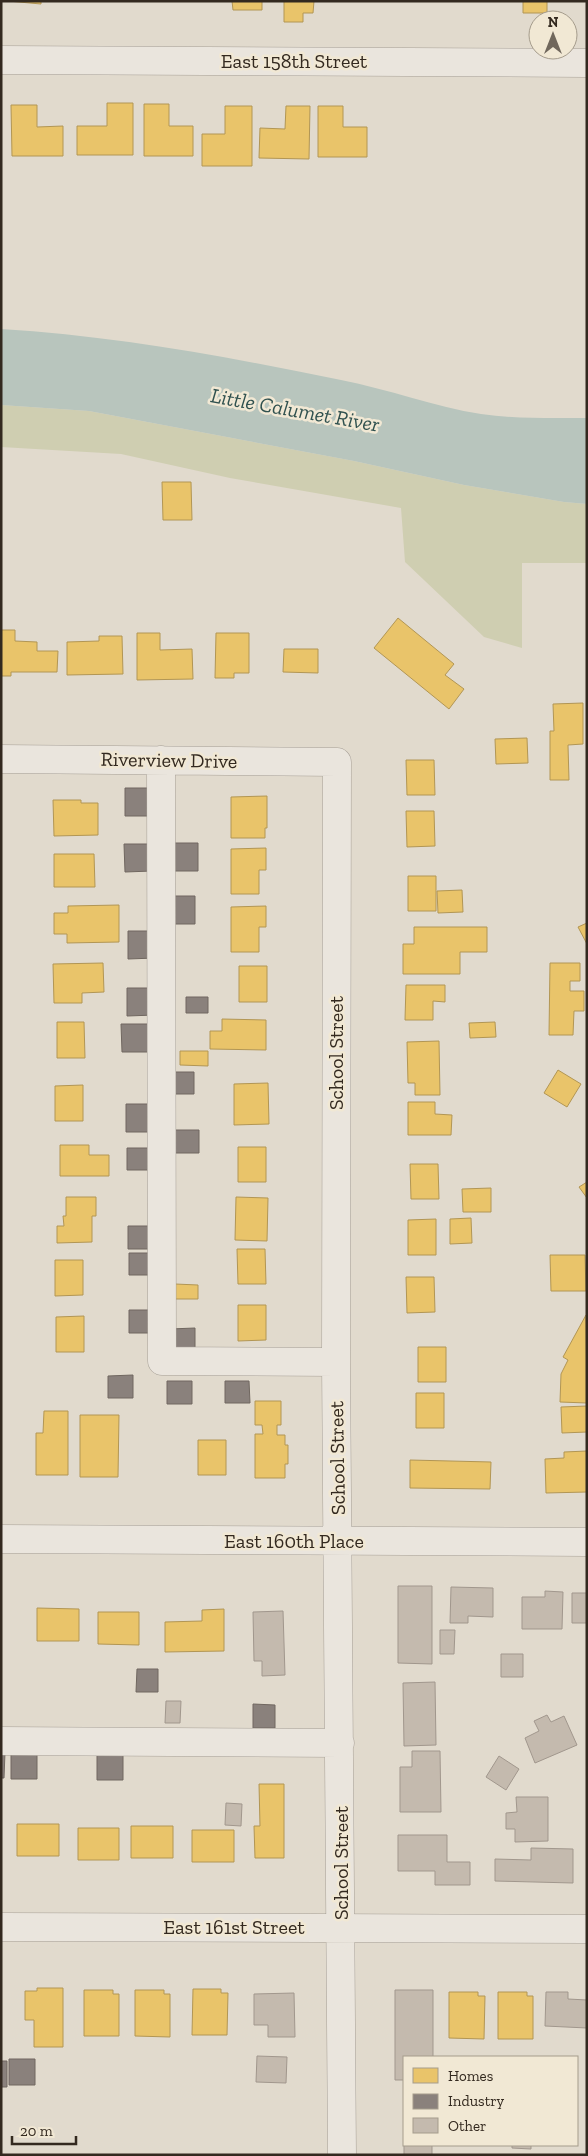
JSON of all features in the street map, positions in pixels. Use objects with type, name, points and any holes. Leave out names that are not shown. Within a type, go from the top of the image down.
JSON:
[{"type":"street","name":"East 158th Street","points":[[1,60],[587,63]]},
{"type":"street","name":"Riverview Drive","points":[[1,759],[337,762]]},
{"type":"street","points":[[161,760],[162,1361],[336,1362]]},
{"type":"street","name":"School Street","points":[[337,762],[336,1362],[342,2155]]},
{"type":"street","name":"East 160th Place","points":[[1,1538],[587,1542]]},
{"type":"street","points":[[1,1741],[340,1744]]},
{"type":"street","name":"East 161st Street","points":[[1,1927],[587,1929]]},
{"type":"green space","points":[[1,405],[89,411],[354,461],[464,485],[564,502],[587,504],[587,563],[522,563],[522,648],[484,637],[405,562],[401,508],[230,478],[121,454],[1,447]]},
{"type":"water","name":"Little Calumet River","points":[[1,329],[44,332],[172,348],[299,371],[359,384],[446,407],[494,416],[587,418],[587,504],[564,502],[464,485],[354,461],[89,411],[1,405]]},
{"type":"building: Homes","points":[[8,1],[41,1],[41,4]]},
{"type":"building: Homes","points":[[232,1],[262,1],[262,10],[233,10]]},
{"type":"building: Homes","points":[[284,1],[314,1],[313,13],[303,13],[303,22],[284,22]]},
{"type":"building: Homes","points":[[523,1],[547,1],[547,10],[528,10],[528,13],[523,13]]},
{"type":"building: Homes","points":[[107,103],[133,103],[133,155],[77,155],[77,126],[107,126]]},
{"type":"building: Homes","points":[[144,104],[169,104],[169,126],[193,126],[193,156],[144,156]]},
{"type":"building: Homes","points":[[11,105],[37,105],[37,127],[63,126],[63,156],[12,156]]},
{"type":"building: Homes","points":[[225,106],[252,106],[252,166],[202,166],[202,134],[225,134]]},
{"type":"building: Homes","points":[[286,106],[310,106],[309,159],[259,158],[260,128],[285,129]]},
{"type":"building: Homes","points":[[318,106],[343,106],[343,127],[367,127],[367,157],[318,157]]},
{"type":"building: Homes","points":[[162,482],[191,482],[192,520],[163,520]]},
{"type":"building: Homes","points":[[398,618],[454,664],[445,675],[464,689],[449,709],[374,648]]},
{"type":"building: Homes","points":[[1,630],[15,630],[15,641],[37,642],[37,651],[58,651],[57,672],[11,672],[11,676],[1,676]]},
{"type":"building: Homes","points":[[137,633],[160,633],[160,650],[192,649],[193,679],[137,680]]},
{"type":"building: Homes","points":[[216,633],[249,633],[249,673],[234,673],[234,678],[215,678]]},
{"type":"building: Homes","points":[[99,636],[122,636],[123,674],[67,675],[67,642],[99,641]]},
{"type":"building: Homes","points":[[284,649],[318,649],[318,673],[283,672]]},
{"type":"building: Homes","points":[[583,703],[583,744],[568,745],[569,780],[550,780],[550,731],[554,731],[553,704]]},
{"type":"building: Homes","points":[[527,738],[528,763],[496,764],[495,739]]},
{"type":"building: Homes","points":[[406,760],[434,760],[435,795],[407,795]]},
{"type":"building: Homes","points":[[267,796],[267,828],[265,828],[265,838],[231,838],[231,797]]},
{"type":"building: Homes","points":[[53,800],[81,800],[81,803],[98,803],[98,835],[54,836]]},
{"type":"building: Homes","points":[[406,811],[434,811],[435,846],[407,847]]},
{"type":"building: Homes","points":[[266,848],[266,870],[259,870],[259,894],[231,894],[231,849]]},
{"type":"building: Homes","points":[[54,854],[94,854],[95,887],[54,887]]},
{"type":"building: Homes","points":[[408,876],[436,876],[436,911],[408,911]]},
{"type":"building: Homes","points":[[462,890],[463,912],[438,913],[437,891]]},
{"type":"building: Homes","points":[[119,905],[119,942],[67,943],[67,934],[54,934],[54,913],[68,913],[68,906]]},
{"type":"building: Homes","points":[[266,906],[266,927],[259,927],[259,952],[231,952],[231,907]]},
{"type":"building: Homes","points":[[587,923],[587,944],[578,927]]},
{"type":"building: Homes","points":[[414,927],[487,927],[487,952],[460,952],[460,974],[403,974],[403,944],[414,944]]},
{"type":"building: Homes","points":[[103,963],[104,992],[82,993],[82,1003],[54,1003],[53,964]]},
{"type":"building: Homes","points":[[550,963],[580,963],[580,981],[570,981],[570,991],[584,991],[584,1011],[574,1011],[573,1035],[549,1035]]},
{"type":"building: Homes","points":[[239,966],[267,966],[267,1002],[239,1002]]},
{"type":"building: Homes","points":[[406,985],[445,985],[445,1002],[433,1001],[433,1020],[405,1020]]},
{"type":"building: Homes","points":[[222,1019],[266,1020],[266,1050],[210,1049],[210,1031],[222,1031]]},
{"type":"building: Homes","points":[[57,1022],[84,1022],[85,1058],[57,1058]]},
{"type":"building: Homes","points":[[495,1022],[496,1037],[470,1038],[469,1023]]},
{"type":"building: Homes","points":[[439,1041],[440,1095],[415,1095],[415,1083],[408,1083],[407,1042]]},
{"type":"building: Homes","points":[[180,1051],[208,1051],[208,1066],[180,1065]]},
{"type":"building: Homes","points":[[558,1070],[581,1084],[567,1107],[544,1093]]},
{"type":"building: Homes","points":[[268,1083],[269,1124],[234,1125],[234,1084]]},
{"type":"building: Homes","points":[[83,1085],[83,1121],[55,1121],[55,1086]]},
{"type":"building: Homes","points":[[408,1102],[435,1102],[435,1114],[452,1115],[451,1135],[408,1135]]},
{"type":"building: Homes","points":[[60,1145],[89,1145],[89,1155],[109,1155],[109,1176],[60,1176]]},
{"type":"building: Homes","points":[[238,1147],[266,1147],[266,1182],[238,1182]]},
{"type":"building: Homes","points":[[410,1164],[438,1164],[439,1199],[411,1199]]},
{"type":"building: Homes","points":[[587,1182],[587,1198],[579,1187]]},
{"type":"building: Homes","points":[[491,1188],[491,1212],[463,1212],[462,1189]]},
{"type":"building: Homes","points":[[66,1197],[96,1197],[96,1216],[92,1216],[92,1242],[57,1243],[57,1226],[64,1226],[63,1216],[66,1216]]},
{"type":"building: Homes","points":[[236,1197],[268,1198],[267,1241],[235,1240]]},
{"type":"building: Homes","points":[[471,1218],[472,1243],[450,1244],[450,1219]]},
{"type":"building: Homes","points":[[436,1219],[436,1255],[408,1255],[408,1220]]},
{"type":"building: Homes","points":[[237,1249],[265,1249],[266,1284],[238,1284]]},
{"type":"building: Homes","points":[[550,1255],[585,1255],[586,1291],[551,1291]]},
{"type":"building: Homes","points":[[55,1260],[83,1260],[83,1295],[55,1296]]},
{"type":"building: Homes","points":[[406,1277],[434,1277],[435,1312],[407,1313]]},
{"type":"building: Homes","points":[[175,1284],[198,1285],[198,1299],[175,1299]]},
{"type":"building: Homes","points":[[238,1305],[266,1305],[266,1340],[238,1341]]},
{"type":"building: Homes","points":[[586,1315],[587,1403],[560,1402],[561,1374],[568,1360],[563,1357]]},
{"type":"building: Homes","points":[[84,1316],[84,1352],[56,1352],[56,1317]]},
{"type":"building: Homes","points":[[418,1347],[446,1347],[446,1382],[418,1382]]},
{"type":"building: Homes","points":[[416,1393],[444,1393],[444,1428],[416,1428]]},
{"type":"building: Homes","points":[[255,1401],[281,1401],[281,1425],[277,1425],[277,1435],[285,1435],[285,1445],[288,1445],[288,1464],[285,1464],[285,1478],[255,1478],[255,1434],[263,1434],[262,1425],[255,1425]]},
{"type":"building: Homes","points":[[587,1406],[587,1432],[562,1433],[561,1407]]},
{"type":"building: Homes","points":[[44,1411],[68,1411],[68,1475],[36,1475],[36,1433],[43,1433]]},
{"type":"building: Homes","points":[[80,1415],[119,1415],[118,1477],[80,1477]]},
{"type":"building: Homes","points":[[198,1440],[226,1440],[226,1475],[198,1475]]},
{"type":"building: Homes","points":[[587,1451],[587,1492],[546,1493],[545,1459],[564,1458],[564,1452]]},
{"type":"building: Homes","points":[[410,1460],[491,1462],[490,1489],[410,1488]]},
{"type":"building: Homes","points":[[37,1608],[79,1609],[79,1641],[37,1641]]},
{"type":"building: Homes","points":[[224,1609],[224,1651],[165,1652],[165,1622],[202,1621],[202,1610]]},
{"type":"building: Homes","points":[[98,1612],[139,1612],[139,1645],[98,1644]]},
{"type":"building: Homes","points":[[259,1784],[284,1784],[284,1858],[255,1858],[254,1826],[260,1826]]},
{"type":"building: Homes","points":[[17,1824],[59,1824],[59,1856],[17,1856]]},
{"type":"building: Homes","points":[[131,1826],[173,1826],[173,1858],[131,1858]]},
{"type":"building: Homes","points":[[78,1828],[119,1828],[119,1860],[78,1860]]},
{"type":"building: Homes","points":[[192,1830],[234,1830],[234,1862],[192,1862]]},
{"type":"building: Homes","points":[[37,1988],[63,1988],[63,2047],[34,2047],[34,2020],[25,2020],[25,1991],[37,1991]]},
{"type":"building: Homes","points":[[193,1989],[221,1989],[221,1993],[228,1993],[227,2035],[192,2035]]},
{"type":"building: Homes","points":[[84,1990],[113,1990],[113,1994],[119,1994],[119,2036],[84,2036]]},
{"type":"building: Homes","points":[[135,1990],[164,1990],[164,1994],[170,1994],[170,2037],[135,2036]]},
{"type":"building: Homes","points":[[449,1992],[478,1992],[478,1996],[485,1996],[484,2039],[449,2038]]},
{"type":"building: Homes","points":[[498,1992],[527,1992],[527,1996],[533,1996],[533,2039],[498,2039]]},
{"type":"building: Industry","points":[[125,788],[153,788],[153,816],[125,816]]},
{"type":"building: Industry","points":[[170,843],[198,843],[198,871],[171,871]]},
{"type":"building: Industry","points":[[124,844],[152,844],[152,871],[125,872]]},
{"type":"building: Industry","points":[[168,896],[195,896],[195,924],[168,924]]},
{"type":"building: Industry","points":[[128,931],[155,931],[155,958],[128,959]]},
{"type":"building: Industry","points":[[127,988],[154,988],[155,1015],[127,1016]]},
{"type":"building: Industry","points":[[186,997],[208,997],[208,1013],[186,1013]]},
{"type":"building: Industry","points":[[121,1024],[149,1024],[149,1052],[122,1052]]},
{"type":"building: Industry","points":[[169,1072],[194,1072],[194,1094],[170,1094]]},
{"type":"building: Industry","points":[[126,1104],[153,1104],[153,1132],[126,1132]]},
{"type":"building: Industry","points":[[174,1130],[199,1130],[199,1153],[174,1153]]},
{"type":"building: Industry","points":[[127,1148],[151,1148],[152,1170],[127,1170]]},
{"type":"building: Industry","points":[[128,1226],[152,1226],[152,1249],[128,1249]]},
{"type":"building: Industry","points":[[129,1253],[154,1253],[154,1275],[129,1275]]},
{"type":"building: Industry","points":[[129,1310],[153,1310],[153,1333],[129,1333]]},
{"type":"building: Industry","points":[[195,1328],[195,1351],[170,1351],[170,1329]]},
{"type":"building: Industry","points":[[133,1375],[133,1398],[108,1398],[108,1376]]},
{"type":"building: Industry","points":[[167,1381],[192,1381],[192,1404],[167,1404]]},
{"type":"building: Industry","points":[[225,1381],[249,1381],[250,1403],[225,1403]]},
{"type":"building: Industry","points":[[137,1669],[158,1669],[158,1692],[136,1692]]},
{"type":"building: Industry","points":[[253,1704],[275,1705],[275,1728],[253,1728]]},
{"type":"building: Industry","points":[[1,1752],[5,1752],[4,1778],[1,1778]]},
{"type":"building: Industry","points":[[11,1753],[37,1753],[37,1779],[11,1779]]},
{"type":"building: Industry","points":[[97,1754],[123,1754],[123,1780],[97,1780]]},
{"type":"building: Industry","points":[[9,2059],[35,2059],[35,2085],[9,2085]]},
{"type":"building: Industry","points":[[1,2061],[7,2061],[7,2087],[1,2087]]},
{"type":"building: Other","points":[[398,1586],[432,1586],[432,1664],[398,1663]]},
{"type":"building: Other","points":[[451,1587],[493,1588],[493,1617],[468,1616],[468,1623],[450,1623]]},
{"type":"building: Other","points":[[545,1591],[563,1592],[562,1629],[522,1629],[522,1597],[545,1597]]},
{"type":"building: Other","points":[[572,1593],[587,1593],[587,1623],[572,1623]]},
{"type":"building: Other","points":[[283,1611],[285,1675],[262,1676],[262,1661],[254,1661],[253,1612]]},
{"type":"building: Other","points":[[440,1630],[455,1630],[454,1654],[440,1654]]},
{"type":"building: Other","points":[[501,1654],[523,1654],[523,1677],[501,1677]]},
{"type":"building: Other","points":[[435,1682],[436,1745],[404,1746],[403,1683]]},
{"type":"building: Other","points":[[166,1701],[181,1701],[180,1723],[165,1723]]},
{"type":"building: Other","points":[[547,1715],[551,1722],[564,1716],[577,1745],[535,1763],[525,1738],[539,1731],[534,1721]]},
{"type":"building: Other","points":[[412,1751],[440,1751],[441,1812],[400,1812],[400,1767],[412,1767]]},
{"type":"building: Other","points":[[499,1756],[519,1769],[506,1790],[486,1777]]},
{"type":"building: Other","points":[[516,1797],[548,1797],[548,1841],[515,1842],[515,1829],[506,1829],[506,1813],[517,1812]]},
{"type":"building: Other","points":[[226,1803],[242,1804],[241,1826],[225,1825]]},
{"type":"building: Other","points":[[398,1835],[447,1835],[447,1862],[470,1862],[470,1885],[435,1885],[435,1871],[398,1871]]},
{"type":"building: Other","points":[[531,1848],[573,1849],[573,1883],[495,1881],[495,1859],[531,1860]]},
{"type":"building: Other","points":[[395,1990],[433,1990],[433,2056],[403,2056],[403,2080],[395,2080]]},
{"type":"building: Other","points":[[546,1992],[568,1992],[568,1999],[587,2000],[587,2028],[545,2026]]},
{"type":"building: Other","points":[[294,1993],[295,2037],[268,2037],[268,2025],[254,2025],[254,1994]]},
{"type":"building: Other","points":[[257,2056],[287,2057],[286,2083],[256,2082]]},
{"type":"building: Other","points":[[404,2146],[432,2146],[432,2155],[404,2155]]},
{"type":"building: Other","points":[[512,2146],[531,2146],[531,2149],[512,2148]]}]
